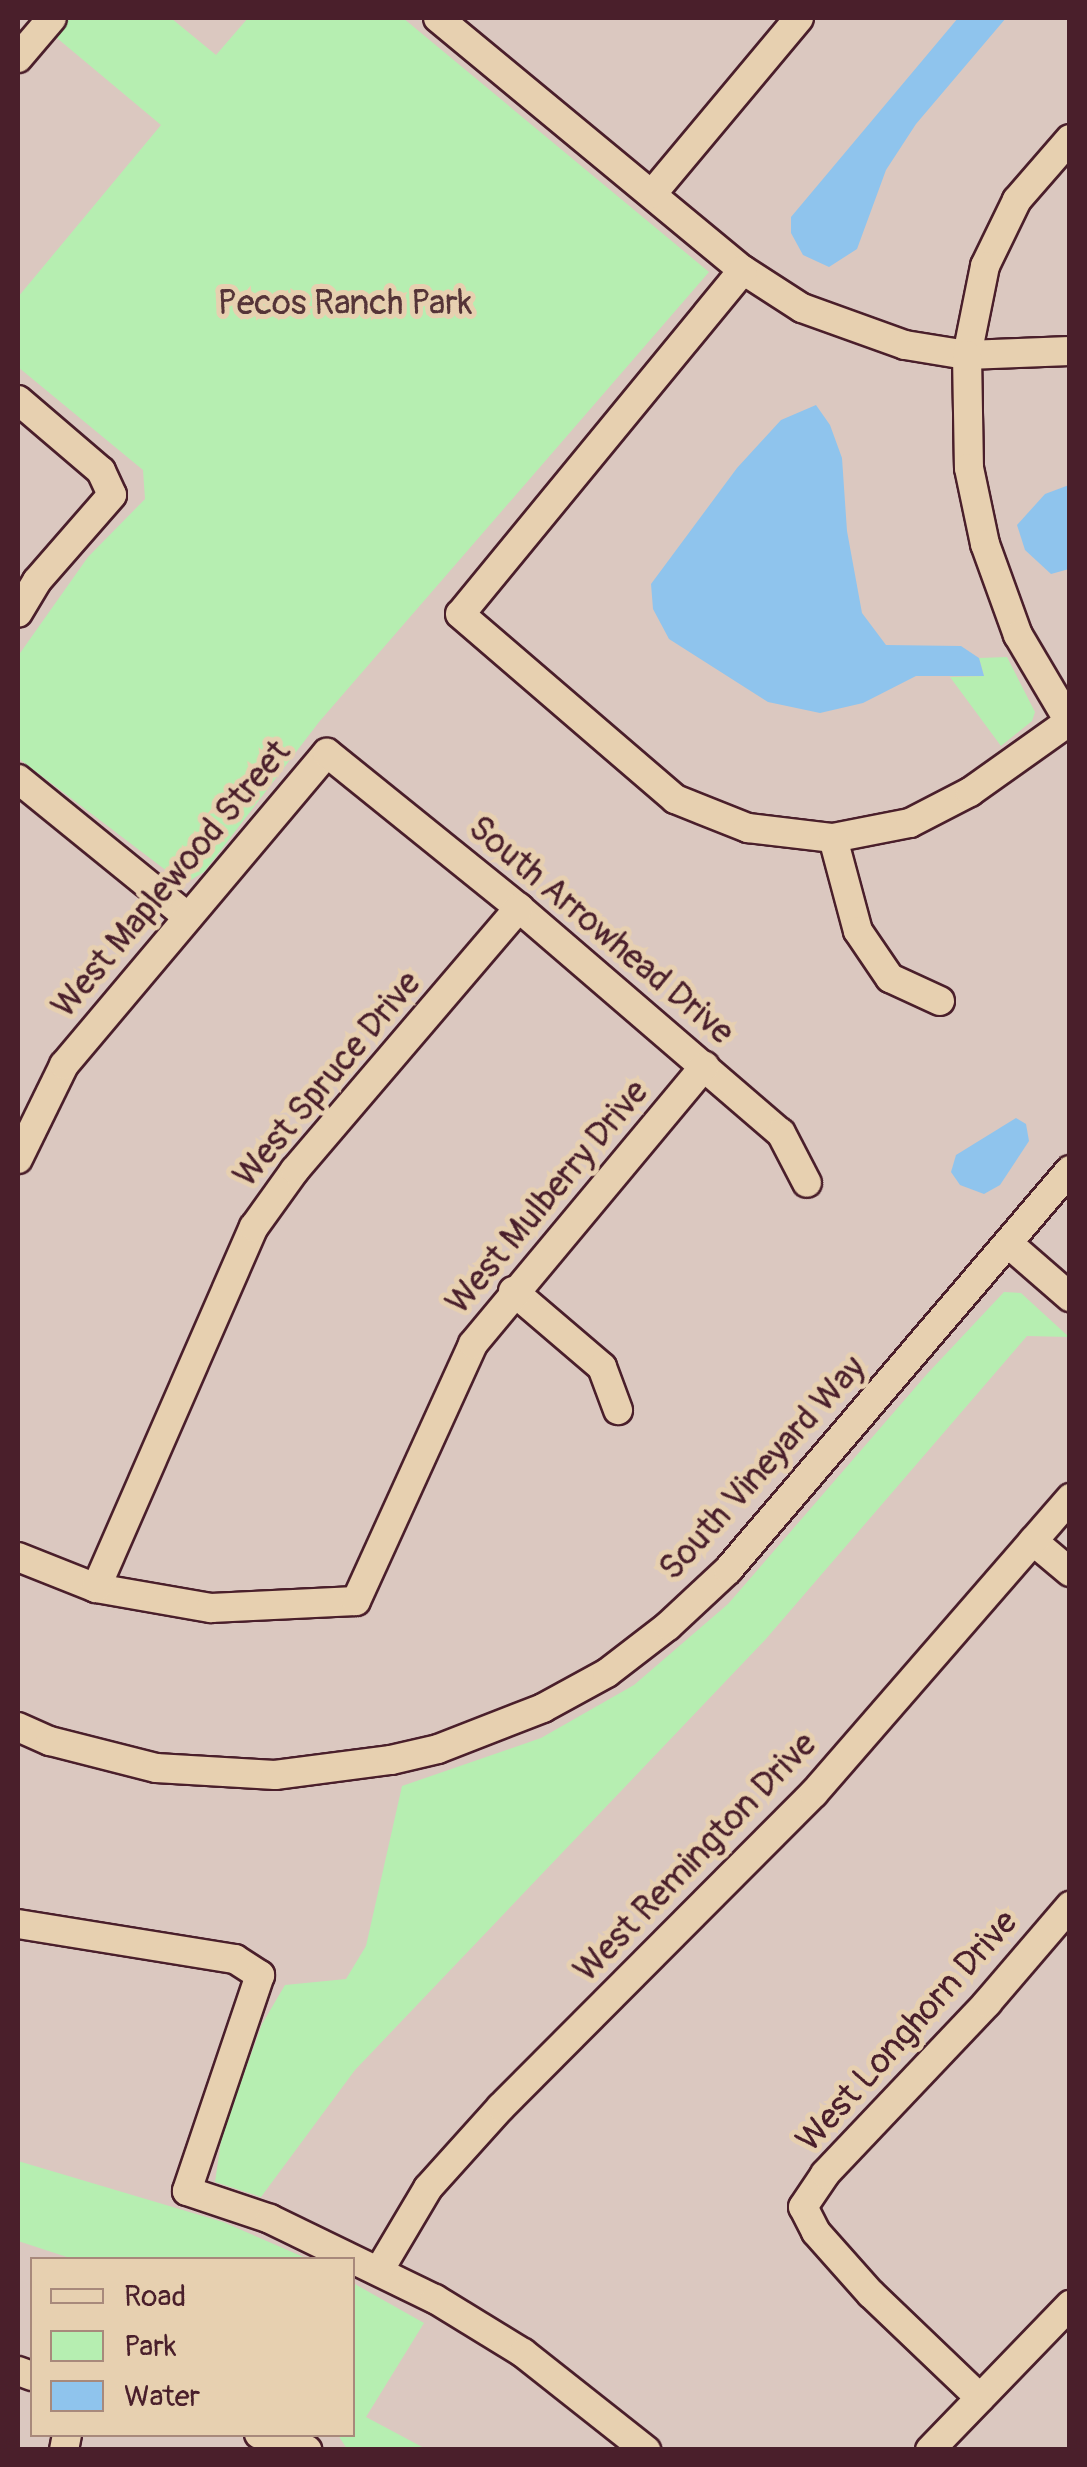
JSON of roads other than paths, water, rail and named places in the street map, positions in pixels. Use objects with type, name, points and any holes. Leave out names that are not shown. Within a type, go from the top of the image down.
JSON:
[{"type":"street","points":[[18,58],[52,18]]},
{"type":"street","points":[[438,18],[468,27],[742,270],[802,308],[905,344],[967,356],[1070,351]]},
{"type":"street","points":[[652,194],[799,18]]},
{"type":"street","points":[[742,270],[460,614],[674,799],[748,828],[833,838],[910,823],[970,792],[1069,722],[1018,634],[985,544],[969,468],[967,356],[985,266],[1017,200],[1070,139]]},
{"type":"street","points":[[18,400],[101,471],[112,495],[37,581],[18,613]]},
{"type":"street","name":"South Arrowhead Drive","points":[[327,753],[519,908],[782,1133],[806,1184]]},
{"type":"street","name":"West Maplewood Street","points":[[18,1159],[64,1065],[327,753]]},
{"type":"street","points":[[18,779],[188,917]]},
{"type":"street","points":[[833,838],[858,931],[890,978],[940,1001]]},
{"type":"street","name":"West Spruce Drive","points":[[96,1588],[254,1226],[295,1170],[519,908]]},
{"type":"street","name":"West Mulberry Drive","points":[[96,1588],[211,1608],[356,1601],[472,1344],[705,1066]]},
{"type":"street","name":"South Vineyard Way","points":[[18,1727],[50,1740],[156,1768],[275,1776],[332,1771],[438,1749],[543,1708],[607,1673],[668,1626],[728,1570],[1070,1170]]},
{"type":"street","points":[[1009,1244],[1070,1297]]},
{"type":"street","points":[[514,1291],[602,1367],[618,1410]]},
{"type":"street","name":"West Remington Drive","points":[[380,2269],[428,2188],[501,2108],[814,1794],[1070,1498]]},
{"type":"street","points":[[1033,1541],[1070,1572]]},
{"type":"street","points":[[18,1557],[96,1588]]},
{"type":"street","name":"West Longhorn Drive","points":[[980,2398],[871,2294],[816,2232],[803,2207],[825,2174],[988,2003],[1070,1906]]},
{"type":"street","points":[[18,1924],[235,1959],[260,1976],[187,2191],[270,2219],[354,2257]]},
{"type":"street","points":[[355,2258],[523,2352],[646,2450]]},
{"type":"street","points":[[930,2450],[1070,2305]]},
{"type":"street","points":[[268,2437],[308,2450]]},
{"type":"water","points":[[958,18],[1006,18],[916,124],[886,170],[857,249],[829,267],[803,255],[791,233],[791,217]]},
{"type":"water","points":[[816,405],[830,425],[842,458],[847,531],[862,613],[886,645],[961,646],[979,658],[984,676],[916,676],[863,703],[820,713],[768,702],[669,639],[653,609],[651,584],[737,468],[781,420]]},
{"type":"water","points":[[1069,485],[1069,569],[1051,574],[1025,550],[1017,525],[1045,494]]},
{"type":"water","points":[[1016,1118],[1026,1124],[1029,1141],[1000,1185],[984,1194],[960,1185],[951,1172],[956,1155]]},
{"type":"park label","name":"Pecos Ranch Park","points":[[345,303]]}]
